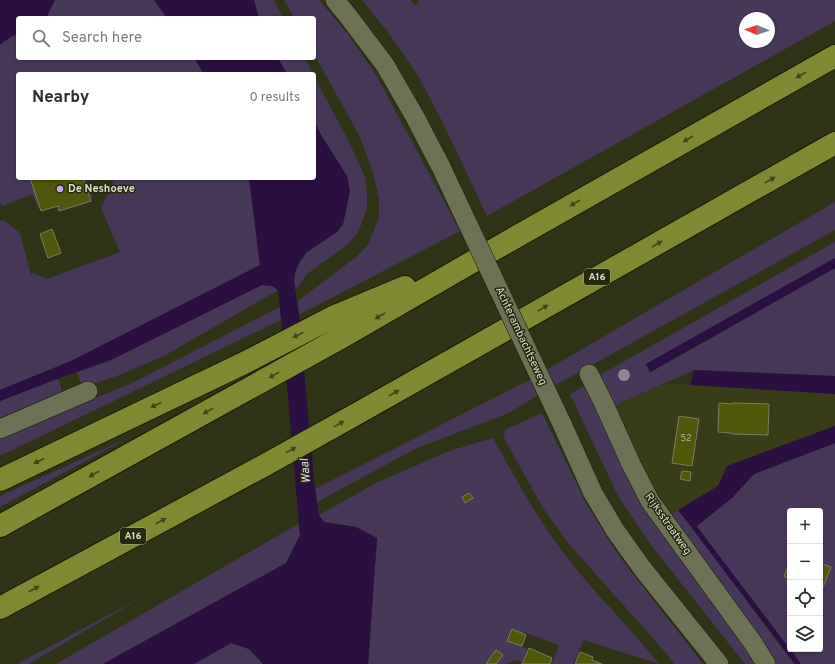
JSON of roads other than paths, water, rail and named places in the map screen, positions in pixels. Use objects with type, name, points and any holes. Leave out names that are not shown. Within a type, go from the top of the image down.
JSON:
[{"type":"highway","points":[[0,526],[342,337],[835,56]]},
{"type":"highway","name":"A16","points":[[0,608],[360,412],[835,142]]},
{"type":"highway","points":[[0,480],[242,364],[333,317],[486,254]]},
{"type":"street","name":"Achterambachtseweg","points":[[334,0],[385,65],[415,117],[441,167],[593,493],[615,530],[642,568],[719,664]]},
{"type":"street","name":"Rijksstraatweg","points":[[589,374],[650,501],[753,643],[766,664]]},
{"type":"street","points":[[0,429],[88,391]]},
{"type":"water","points":[[0,0],[55,0],[47,16],[16,16],[16,35],[8,38],[0,45]]},
{"type":"water","points":[[154,0],[254,0],[258,16],[166,16]]},
{"type":"water","points":[[195,60],[279,60],[286,72],[203,72]]},
{"type":"water","name":"Waal","points":[[316,124],[321,135],[347,176],[350,191],[343,224],[337,232],[307,252],[299,263],[294,281],[299,315],[315,489],[319,515],[324,522],[356,527],[377,538],[368,664],[263,664],[249,649],[231,643],[194,664],[103,664],[286,563],[300,535],[278,290],[272,286],[262,285],[111,360],[0,401],[0,390],[71,361],[260,265],[249,180],[316,180]]},
{"type":"water","points":[[835,258],[835,268],[650,372],[646,364]]},
{"type":"water","points":[[694,370],[835,376],[835,394],[690,385]]},
{"type":"water","points":[[835,426],[835,443],[754,474],[733,497],[693,529],[678,510],[718,486],[727,466]]},
{"type":"waterway","points":[[695,528],[798,664]]},
{"type":"place","name":"De Neshoeve","points":[[60,189]]}]
